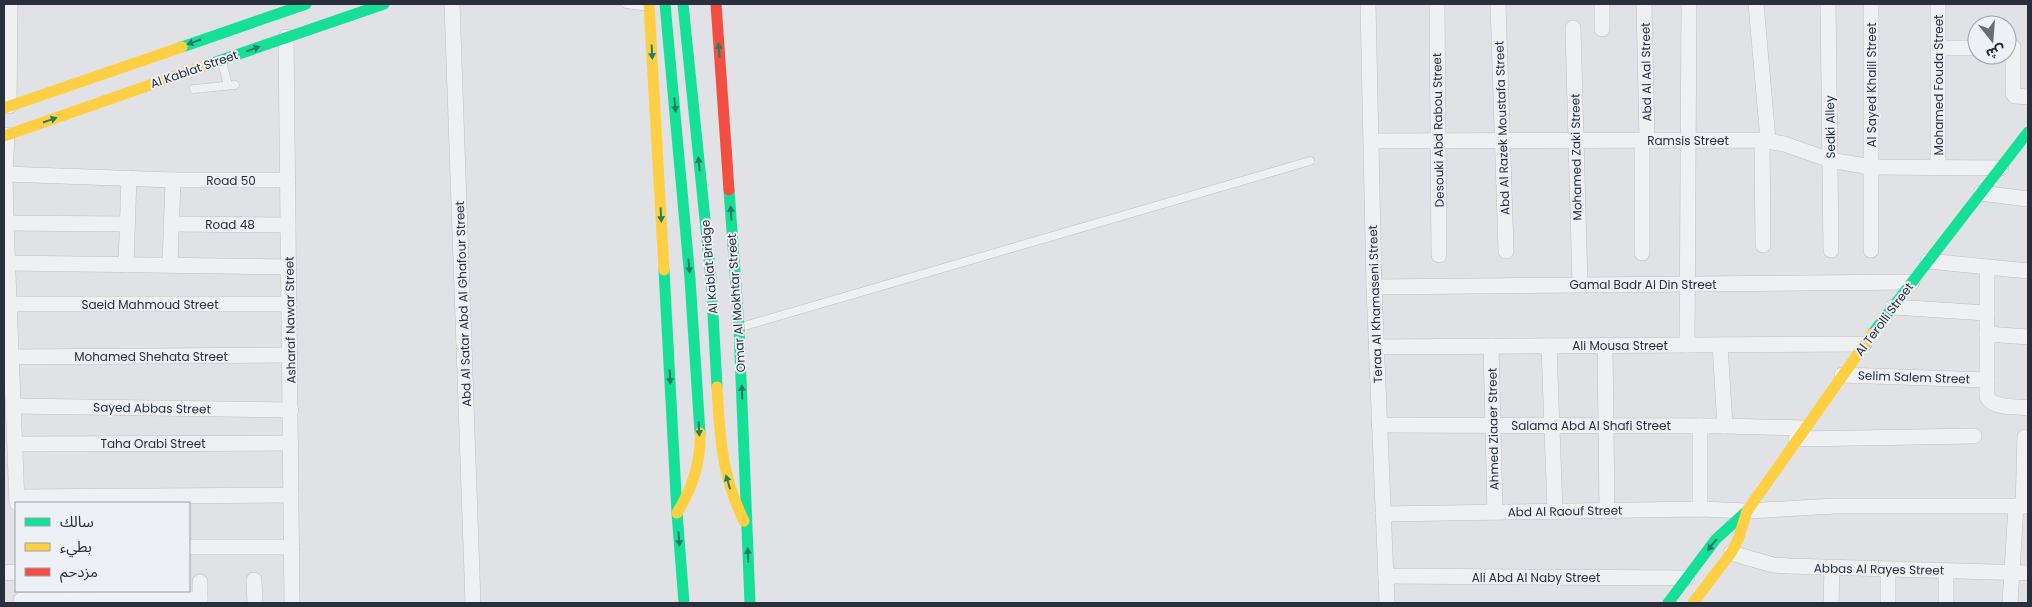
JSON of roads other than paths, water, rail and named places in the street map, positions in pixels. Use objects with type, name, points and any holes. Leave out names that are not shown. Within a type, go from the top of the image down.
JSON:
[{"type":"main road","name":"Al Kablat Street","points":[[6,107],[277,9],[306,4]]},
{"type":"main road","name":"Al Kablat Street","points":[[5,135],[384,4]]},
{"type":"main road","name":"Al Kablat Bridge","points":[[665,4],[690,279],[700,440],[695,478],[677,513]]},
{"type":"main road","name":"Al Kablat Bridge","points":[[683,4],[711,278],[721,452],[734,503],[747,527]]},
{"type":"main road","name":"Omar Al Mokhtar Street","points":[[716,4],[739,328],[750,603]]},
{"type":"main road","points":[[649,6],[677,513],[684,603]]},
{"type":"main road","name":"Al Terolli Street","points":[[1668,603],[1716,539],[1747,511],[1864,344],[1981,193],[2026,139]]},
{"type":"main road","name":"Al Terolli Street","points":[[1698,602],[1738,540],[1747,511]]},
{"type":"street","points":[[6,107],[10,4]]},
{"type":"street","name":"Abd Al Satar Abd Al Ghafour Street","points":[[452,4],[473,603]]},
{"type":"street","name":"Teraa Al Khamaseni Street","points":[[1368,4],[1374,287],[1387,603]]},
{"type":"street","name":"Desouki Abd Rabou Street","points":[[1437,4],[1439,255]]},
{"type":"street","name":"Abd Al Razek Moustafa Street","points":[[1498,4],[1506,251]]},
{"type":"street","points":[[1602,4],[1602,30]]},
{"type":"street","name":"Abd Al Aal Street","points":[[1642,253],[1645,140],[1644,4]]},
{"type":"street","points":[[1687,345],[1689,4]]},
{"type":"street","points":[[1756,4],[1765,140],[1763,245]]},
{"type":"street","name":"Sedki Alley","points":[[1828,4],[1832,250]]},
{"type":"street","name":"Al Sayed Khalil Street","points":[[1871,4],[1871,250]]},
{"type":"street","name":"Mohamed Fouda Street","points":[[1938,4],[1938,167]]},
{"type":"street","name":"Mohamed Zaki Street","points":[[1574,28],[1580,285]]},
{"type":"street","name":"Asharaf Nawar Street","points":[[286,37],[292,603]]},
{"type":"street","points":[[1938,48],[1967,48]]},
{"type":"street","points":[[2015,65],[2014,96],[2028,97]]},
{"type":"street","points":[[5,135],[4,174],[10,304],[9,366],[14,406],[17,500],[291,495]]},
{"type":"street","name":"Ramsis Street","points":[[1372,141],[1765,140],[1812,152],[1830,160],[1871,167],[2001,168]]},
{"type":"street","name":"Road 50","points":[[4,174],[173,180],[288,180]]},
{"type":"street","points":[[126,265],[129,178]]},
{"type":"street","points":[[170,265],[173,180]]},
{"type":"street","points":[[1981,193],[2028,199]]},
{"type":"street","points":[[6,223],[128,224]]},
{"type":"street","name":"Road 48","points":[[172,224],[288,225]]},
{"type":"street","points":[[1928,261],[2028,272]]},
{"type":"street","points":[[8,263],[289,267]]},
{"type":"street","points":[[1987,268],[1988,400],[1994,404],[2028,408]]},
{"type":"street","name":"Gamal Badr Al Din Street","points":[[1374,287],[1912,282]]},
{"type":"street","name":"Saeid Mahmoud Street","points":[[10,304],[290,304]]},
{"type":"street","points":[[1893,307],[1987,313]]},
{"type":"street","points":[[1987,334],[2028,337]]},
{"type":"street","name":"Ali Mousa Street","points":[[1376,347],[1864,344]]},
{"type":"street","points":[[1720,345],[1725,426]]},
{"type":"street","name":"Ahmed Ziaaer Street","points":[[1491,346],[1495,512]]},
{"type":"street","points":[[1549,346],[1554,511]]},
{"type":"street","points":[[1605,346],[1607,510]]},
{"type":"street","name":"Mohamed Shehata Street","points":[[9,366],[290,355]]},
{"type":"street","name":"Selim Salem Street","points":[[1842,375],[1987,380]]},
{"type":"street","name":"Sayed Abbas Street","points":[[14,406],[290,410]]},
{"type":"street","name":"Salama Abd Al Shafi Street","points":[[1379,425],[1725,426],[1800,433],[1974,436]]},
{"type":"street","points":[[1700,426],[1700,509]]},
{"type":"street","points":[[2010,603],[2012,572],[2022,506],[2025,437]]},
{"type":"street","name":"Taha Orabi Street","points":[[15,444],[291,443]]},
{"type":"street","name":"Abd Al Raouf Street","points":[[1383,514],[1700,509],[1747,511],[1835,506],[2022,506]]},
{"type":"street","points":[[190,547],[292,547]]},
{"type":"street","name":"Abbas Al Rayes Street","points":[[1731,553],[1773,565],[2028,573]]},
{"type":"street","points":[[1831,603],[1832,568]]},
{"type":"street","points":[[1888,569],[1888,603]]},
{"type":"street","points":[[1946,570],[1946,603]]},
{"type":"street","name":"Ali Abd Al Naby Street","points":[[1386,576],[1687,578]]},
{"type":"street","points":[[254,580],[255,603]]},
{"type":"street","points":[[21,598],[83,601],[200,601],[200,582]]},
{"type":"lane","points":[[626,4],[649,6]]},
{"type":"lane","points":[[194,89],[231,85],[222,60]]},
{"type":"lane","points":[[739,328],[1310,161]]}]
